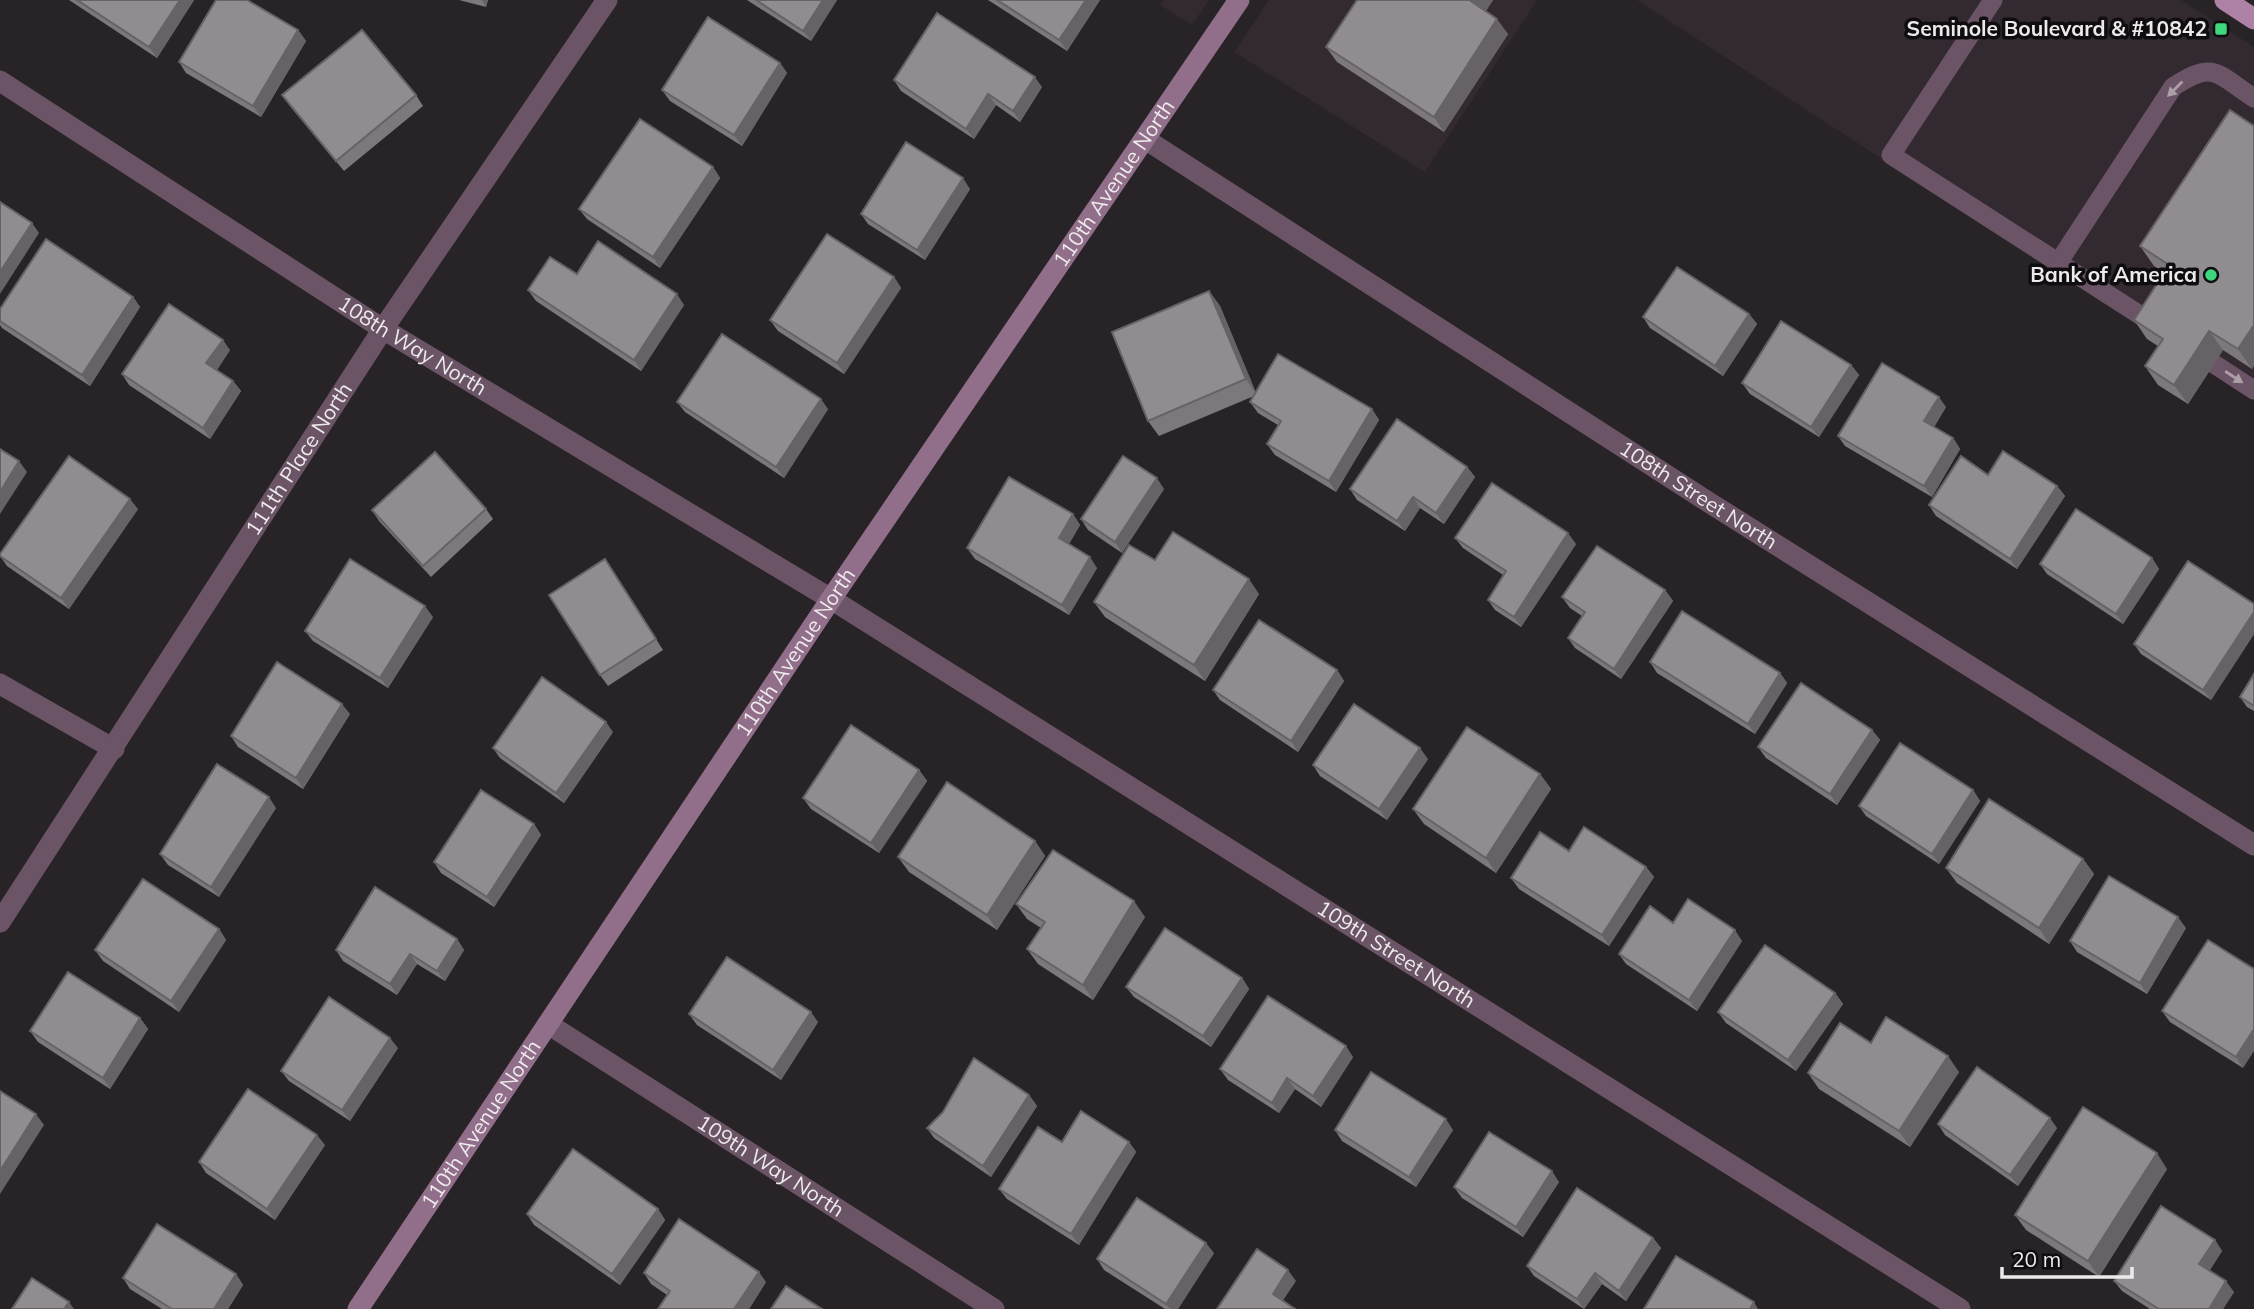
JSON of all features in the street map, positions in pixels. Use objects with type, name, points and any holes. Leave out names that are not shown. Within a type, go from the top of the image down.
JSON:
[{"type":"main road","points":[[2225,0],[2254,19]]},
{"type":"street","name":"111th Place North","points":[[0,922],[383,329],[607,0]]},
{"type":"street","name":"110th Avenue North","points":[[358,1309],[831,599],[1239,0]]},
{"type":"street","name":"108th Way North","points":[[0,81],[383,329],[831,599]]},
{"type":"street","name":"108th Street North","points":[[1145,139],[1713,505],[2254,845]]},
{"type":"street","name":"109th Street North","points":[[831,599],[1960,1309]]},
{"type":"street","points":[[0,684],[114,749]]},
{"type":"street","name":"109th Way North","points":[[548,1024],[994,1309]]},
{"type":"lane","points":[[1993,0],[1891,155],[2157,326]]},
{"type":"lane","points":[[2058,263],[2173,87],[2197,72],[2215,72],[2254,98]]},
{"type":"lane","points":[[2214,364],[2254,390]]},
{"type":"shaded area","points":[[1164,0],[1209,0],[1192,25],[1160,5]]},
{"type":"shaded area","points":[[1269,0],[1537,0],[1425,172],[1234,52]]},
{"type":"shaded area","points":[[1637,0],[2181,0],[2254,47],[2254,400]]},
{"type":"building","points":[[77,0],[180,0],[149,47]]},
{"type":"building","points":[[216,0],[247,0],[298,30],[253,106],[179,62]]},
{"type":"building","points":[[756,0],[823,0],[803,31]]},
{"type":"building","points":[[997,0],[1086,0],[1059,40]]},
{"type":"building","points":[[1357,0],[1472,0],[1497,19],[1434,117],[1326,47]]},
{"type":"building","points":[[937,13],[1035,77],[1013,111],[988,94],[966,129],[894,80]]},
{"type":"building","points":[[708,17],[780,63],[734,135],[662,90]]},
{"type":"building","points":[[362,30],[416,95],[336,161],[282,95]]},
{"type":"building","name":"Bank of America","points":[[2230,110],[2254,126],[2254,325],[2238,349],[2209,331],[2174,385],[2145,366],[2163,339],[2134,320],[2169,265],[2140,246]]},
{"type":"building","points":[[640,119],[713,167],[653,257],[579,209]]},
{"type":"building","points":[[906,142],[963,178],[917,250],[861,214]]},
{"type":"building","points":[[0,202],[32,223],[0,272]]},
{"type":"building","points":[[827,234],[894,277],[837,363],[770,320]]},
{"type":"building","points":[[46,239],[133,297],[82,375],[0,321],[0,309]]},
{"type":"building","points":[[598,241],[677,294],[634,360],[528,290],[550,257],[577,274]]},
{"type":"building","points":[[1677,267],[1749,314],[1715,366],[1643,317]]},
{"type":"building","points":[[1209,291],[1246,379],[1148,421],[1112,332]]},
{"type":"building","points":[[169,304],[223,340],[206,363],[233,381],[203,428],[122,374]]},
{"type":"building","points":[[1781,321],[1851,365],[1811,427],[1742,383]]},
{"type":"building","points":[[722,334],[821,399],[776,467],[677,402]]},
{"type":"building","points":[[1278,354],[1372,409],[1329,481],[1267,444],[1281,421],[1250,402]]},
{"type":"building","points":[[1882,363],[1939,397],[1924,421],[1953,438],[1924,486],[1838,436]]},
{"type":"building","points":[[1397,419],[1467,467],[1436,513],[1413,497],[1397,521],[1350,489]]},
{"type":"building","points":[[0,449],[19,461],[0,492]]},
{"type":"building","points":[[2003,451],[2057,486],[2010,559],[1929,505],[1961,456],[1988,475]]},
{"type":"building","points":[[435,452],[486,509],[423,566],[372,510]]},
{"type":"building","points":[[69,456],[130,499],[61,598],[0,554]]},
{"type":"building","points":[[1123,456],[1157,478],[1115,542],[1081,519]]},
{"type":"building","points":[[1009,477],[1073,514],[1059,538],[1090,557],[1062,605],[967,548]]},
{"type":"building","points":[[1492,483],[1568,533],[1514,617],[1488,600],[1506,571],[1455,538]]},
{"type":"building","points":[[2076,509],[2152,558],[2116,614],[2040,564]]},
{"type":"building","points":[[1173,532],[1249,579],[1194,665],[1094,602],[1129,545],[1155,560]]},
{"type":"building","points":[[1597,546],[1665,590],[1614,669],[1568,638],[1585,612],[1562,597]]},
{"type":"building","points":[[350,559],[425,606],[380,678],[305,631]]},
{"type":"building","points":[[605,559],[656,639],[600,675],[549,595]]},
{"type":"building","points":[[2188,561],[2254,604],[2254,612],[2203,690],[2134,644]]},
{"type":"building","points":[[1682,611],[1780,673],[1748,724],[1650,662]]},
{"type":"building","points":[[1259,620],[1337,670],[1291,741],[1213,690]]},
{"type":"building","points":[[277,662],[342,704],[296,778],[231,736]]},
{"type":"building","points":[[2254,674],[2254,706],[2240,697]]},
{"type":"building","points":[[542,677],[606,722],[556,793],[493,748]]},
{"type":"building","points":[[1801,683],[1872,730],[1830,794],[1758,747]]},
{"type":"building","points":[[1354,704],[1420,748],[1379,809],[1313,765]]},
{"type":"building","points":[[851,725],[919,770],[871,843],[803,798]]},
{"type":"building","points":[[1467,727],[1540,774],[1486,858],[1413,809]]},
{"type":"building","points":[[1900,743],[1973,790],[1932,854],[1859,806]]},
{"type":"building","points":[[217,764],[269,797],[211,887],[160,854]]},
{"type":"building","points":[[947,782],[1035,841],[987,915],[898,857]]},
{"type":"building","points":[[481,790],[534,824],[487,897],[434,862]]},
{"type":"building","points":[[1989,799],[2083,859],[2039,928],[1946,868]]},
{"type":"building","points":[[1584,827],[1646,867],[1602,935],[1511,878],[1540,832],[1569,851]]},
{"type":"building","points":[[1053,850],[1134,901],[1083,985],[1027,949],[1045,922],[1016,904]]},
{"type":"building","points":[[2109,876],[2178,917],[2140,983],[2070,941]]},
{"type":"building","points":[[143,879],[219,929],[171,1001],[95,950]]},
{"type":"building","points":[[375,887],[457,939],[437,971],[410,954],[390,984],[336,950]]},
{"type":"building","points":[[1688,899],[1735,930],[1689,1000],[1619,954],[1650,906],[1673,923]]},
{"type":"building","points":[[1165,928],[1242,978],[1203,1036],[1126,987]]},
{"type":"building","points":[[2208,940],[2254,969],[2254,1029],[2236,1057],[2162,1011]]},
{"type":"building","points":[[1765,945],[1835,993],[1788,1060],[1718,1012]]},
{"type":"building","points":[[727,957],[811,1012],[773,1070],[689,1014]]},
{"type":"building","points":[[68,972],[140,1018],[103,1078],[30,1031]]},
{"type":"building","points":[[1268,996],[1346,1046],[1313,1096],[1287,1078],[1272,1103],[1220,1069]]},
{"type":"building","points":[[329,997],[390,1038],[342,1110],[281,1071]]},
{"type":"building","points":[[1886,1017],[1948,1056],[1899,1131],[1808,1073],[1840,1023],[1871,1043]]},
{"type":"building","points":[[974,1058],[1029,1095],[983,1166],[927,1128],[943,1112]]},
{"type":"building","points":[[1977,1067],[2050,1118],[2010,1175],[1938,1124]]},
{"type":"building","points":[[1371,1072],[1446,1119],[1409,1177],[1335,1130]]},
{"type":"building","points":[[248,1089],[317,1135],[267,1209],[199,1162]]},
{"type":"building","points":[[0,1091],[36,1114],[0,1171]]},
{"type":"building","points":[[2083,1107],[2157,1153],[2088,1261],[2015,1215]]},
{"type":"building","points":[[1081,1111],[1129,1142],[1071,1234],[999,1189],[1038,1127],[1062,1142]]},
{"type":"building","points":[[1489,1132],[1552,1171],[1516,1227],[1454,1187]]},
{"type":"building","points":[[573,1149],[658,1209],[612,1274],[527,1214]]},
{"type":"building","points":[[1577,1188],[1653,1238],[1619,1291],[1595,1273],[1577,1299],[1527,1266]]},
{"type":"building","points":[[1137,1198],[1206,1243],[1166,1304],[1097,1259]]},
{"type":"building","points":[[2161,1206],[2215,1240],[2199,1264],[2226,1281],[2209,1309],[2159,1309],[2114,1281]]},
{"type":"building","points":[[679,1219],[759,1272],[734,1309],[658,1309],[670,1291],[644,1273]]},
{"type":"building","points":[[157,1224],[236,1274],[214,1309],[172,1309],[123,1278]]},
{"type":"building","points":[[1257,1249],[1288,1270],[1273,1294],[1295,1309],[1217,1309]]},
{"type":"building","points":[[1676,1256],[1754,1302],[1750,1309],[1644,1309]]},
{"type":"building","points":[[32,1278],[69,1302],[64,1309],[12,1309]]},
{"type":"building","points":[[786,1286],[822,1309],[771,1309]]},
{"type":"place","name":"Seminole Boulevard & #10842","points":[[2221,29]]},
{"type":"place","name":"Bank of America","points":[[2211,275]]}]
